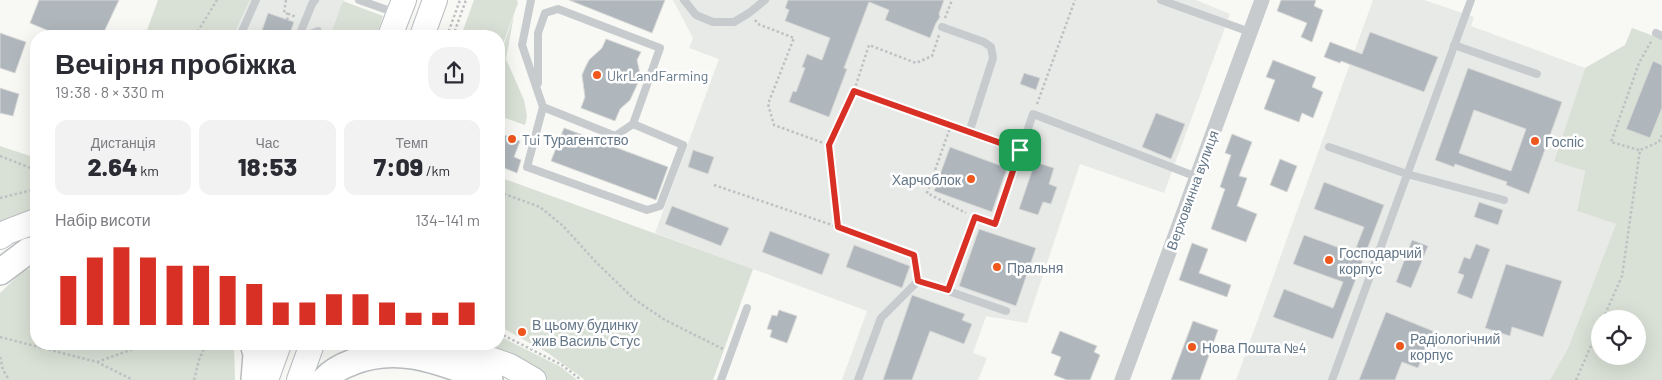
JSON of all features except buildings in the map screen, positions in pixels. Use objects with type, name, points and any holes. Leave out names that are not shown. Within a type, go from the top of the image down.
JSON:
[{"type":"highway","points":[[0,272],[30,250]]},
{"type":"highway","points":[[254,380],[255,350]]},
{"type":"highway","points":[[324,380],[331,373],[349,363],[369,356],[387,354],[426,358],[490,380]]},
{"type":"main road","points":[[424,30],[436,0]]},
{"type":"main road","points":[[392,30],[401,7]]},
{"type":"main road","points":[[0,237],[7,232],[30,223]]},
{"type":"main road","points":[[266,380],[276,350]]},
{"type":"main road","points":[[299,380],[310,350]]},
{"type":"main road","points":[[465,350],[510,366],[534,380]]},
{"type":"street","name":"Верховинна вулиця","points":[[1122,380],[1262,0]]},
{"type":"lane","points":[[243,30],[256,0]]},
{"type":"lane","points":[[301,30],[315,0]]},
{"type":"lane","points":[[359,0],[401,7]]},
{"type":"lane","points":[[531,0],[522,45],[544,107],[527,167],[647,210],[660,206],[683,145],[633,124]]},
{"type":"lane","points":[[684,0],[696,15],[714,22],[734,22],[750,13],[765,0]]},
{"type":"lane","points":[[1161,0],[1250,32]]},
{"type":"lane","points":[[1332,380],[1470,0]]},
{"type":"lane","points":[[538,89],[538,33],[545,13],[558,9],[660,48],[633,124],[615,136],[544,107]]},
{"type":"lane","points":[[942,27],[984,42],[992,47],[993,58],[969,133],[1020,150]]},
{"type":"lane","points":[[1454,46],[1537,74]]},
{"type":"lane","points":[[948,290],[975,217],[995,224],[1033,114],[1197,177]]},
{"type":"lane","points":[[1329,147],[1407,174],[1504,200]]},
{"type":"lane","points":[[858,380],[881,318],[918,281],[1006,311]]},
{"type":"lane","points":[[721,380],[748,308]]},
{"type":"path","points":[[199,30],[217,0]]},
{"type":"path","points":[[286,0],[284,13],[289,14]]},
{"type":"path","points":[[450,30],[460,0]]},
{"type":"path","points":[[455,30],[466,0]]},
{"type":"path","points":[[838,227],[829,145],[854,91],[869,46],[916,63],[932,56],[952,0]]},
{"type":"path","points":[[1033,114],[1075,0]]},
{"type":"path","points":[[750,13],[758,24],[794,38],[768,104],[774,125],[829,145]]},
{"type":"path","points":[[1659,34],[1639,63],[1610,142],[1640,150],[1659,142],[1662,135]]},
{"type":"path","points":[[854,91],[969,133]]},
{"type":"path","points":[[952,126],[927,192],[975,217]]},
{"type":"path","points":[[1607,310],[1622,276],[1640,150]]},
{"type":"path","points":[[0,156],[30,168]]},
{"type":"path","points":[[714,186],[838,227],[914,255],[918,281]]},
{"type":"path","points":[[0,198],[30,190]]},
{"type":"path","points":[[505,194],[540,207],[562,225],[634,299],[665,320],[731,352]]},
{"type":"path","points":[[505,336],[562,365],[581,380]]},
{"type":"path","points":[[0,342],[0,337],[30,345]]},
{"type":"path","points":[[1576,380],[1591,346]]},
{"type":"path","points":[[50,350],[97,362],[132,380]]},
{"type":"path","points":[[97,362],[130,350]]},
{"type":"path","points":[[194,380],[203,350]]},
{"type":"path","points":[[0,357],[3,370],[9,380]]},
{"type":"shaded area","points":[[158,0],[250,0],[236,30],[147,30]]},
{"type":"shaded area","points":[[250,0],[344,0],[332,30],[236,30]]},
{"type":"shaded area","points":[[474,0],[517,0],[518,3],[505,39],[505,30],[463,30]]},
{"type":"shaded area","points":[[673,0],[1196,0],[1230,14],[1164,193],[1080,164],[1027,323],[986,316],[973,353],[987,358],[978,380],[842,380],[867,311],[655,233],[719,59],[689,48],[693,38]]},
{"type":"shaded area","points":[[1373,0],[1424,0],[1474,17],[1471,26],[1585,68],[1554,160],[1585,171],[1577,211],[1616,224],[1568,348],[1550,380],[1236,380]]},
{"type":"shaded area","points":[[343,1],[383,16],[378,30],[332,30]]},
{"type":"shaded area","points":[[514,15],[506,59],[524,100],[527,116],[525,125],[505,118],[505,41]]},
{"type":"shaded area","points":[[1632,28],[1662,39],[1662,380],[1550,380],[1568,348],[1616,224],[1577,211],[1585,171],[1554,161],[1585,68],[1625,45]]},
{"type":"shaded area","points":[[0,146],[30,156],[30,215],[0,227]]},
{"type":"shaded area","points":[[505,179],[753,269],[713,380],[585,380],[548,353],[505,329]]},
{"type":"shaded area","points":[[30,268],[30,350],[234,350],[235,380],[0,380],[0,293],[23,271]]},
{"type":"shaded area","points":[[505,339],[561,367],[577,380],[548,380],[535,371],[484,350],[505,350]]},
{"type":"place","name":"UkrLandFarming","points":[[597,75]]},
{"type":"place","name":"Tui Турагентство","points":[[512,139]]},
{"type":"place","name":"Госпіс","points":[[1535,141]]},
{"type":"place","name":"Харчоблок","points":[[971,179]]},
{"type":"place","name":"Господарчий корпус","points":[[1329,260]]},
{"type":"place","name":"Пральня","points":[[997,267]]},
{"type":"place","name":"В цьому будинку жив Василь Стус","points":[[522,332]]},
{"type":"place","name":"Радіологічний корпус","points":[[1400,346]]},
{"type":"place","name":"Нова Пошта №4","points":[[1192,347]]},
{"type":"route","points":[[854,91],[1020,150],[995,224],[975,217],[948,290],[918,281],[914,255],[838,227],[829,145],[854,91]]}]
